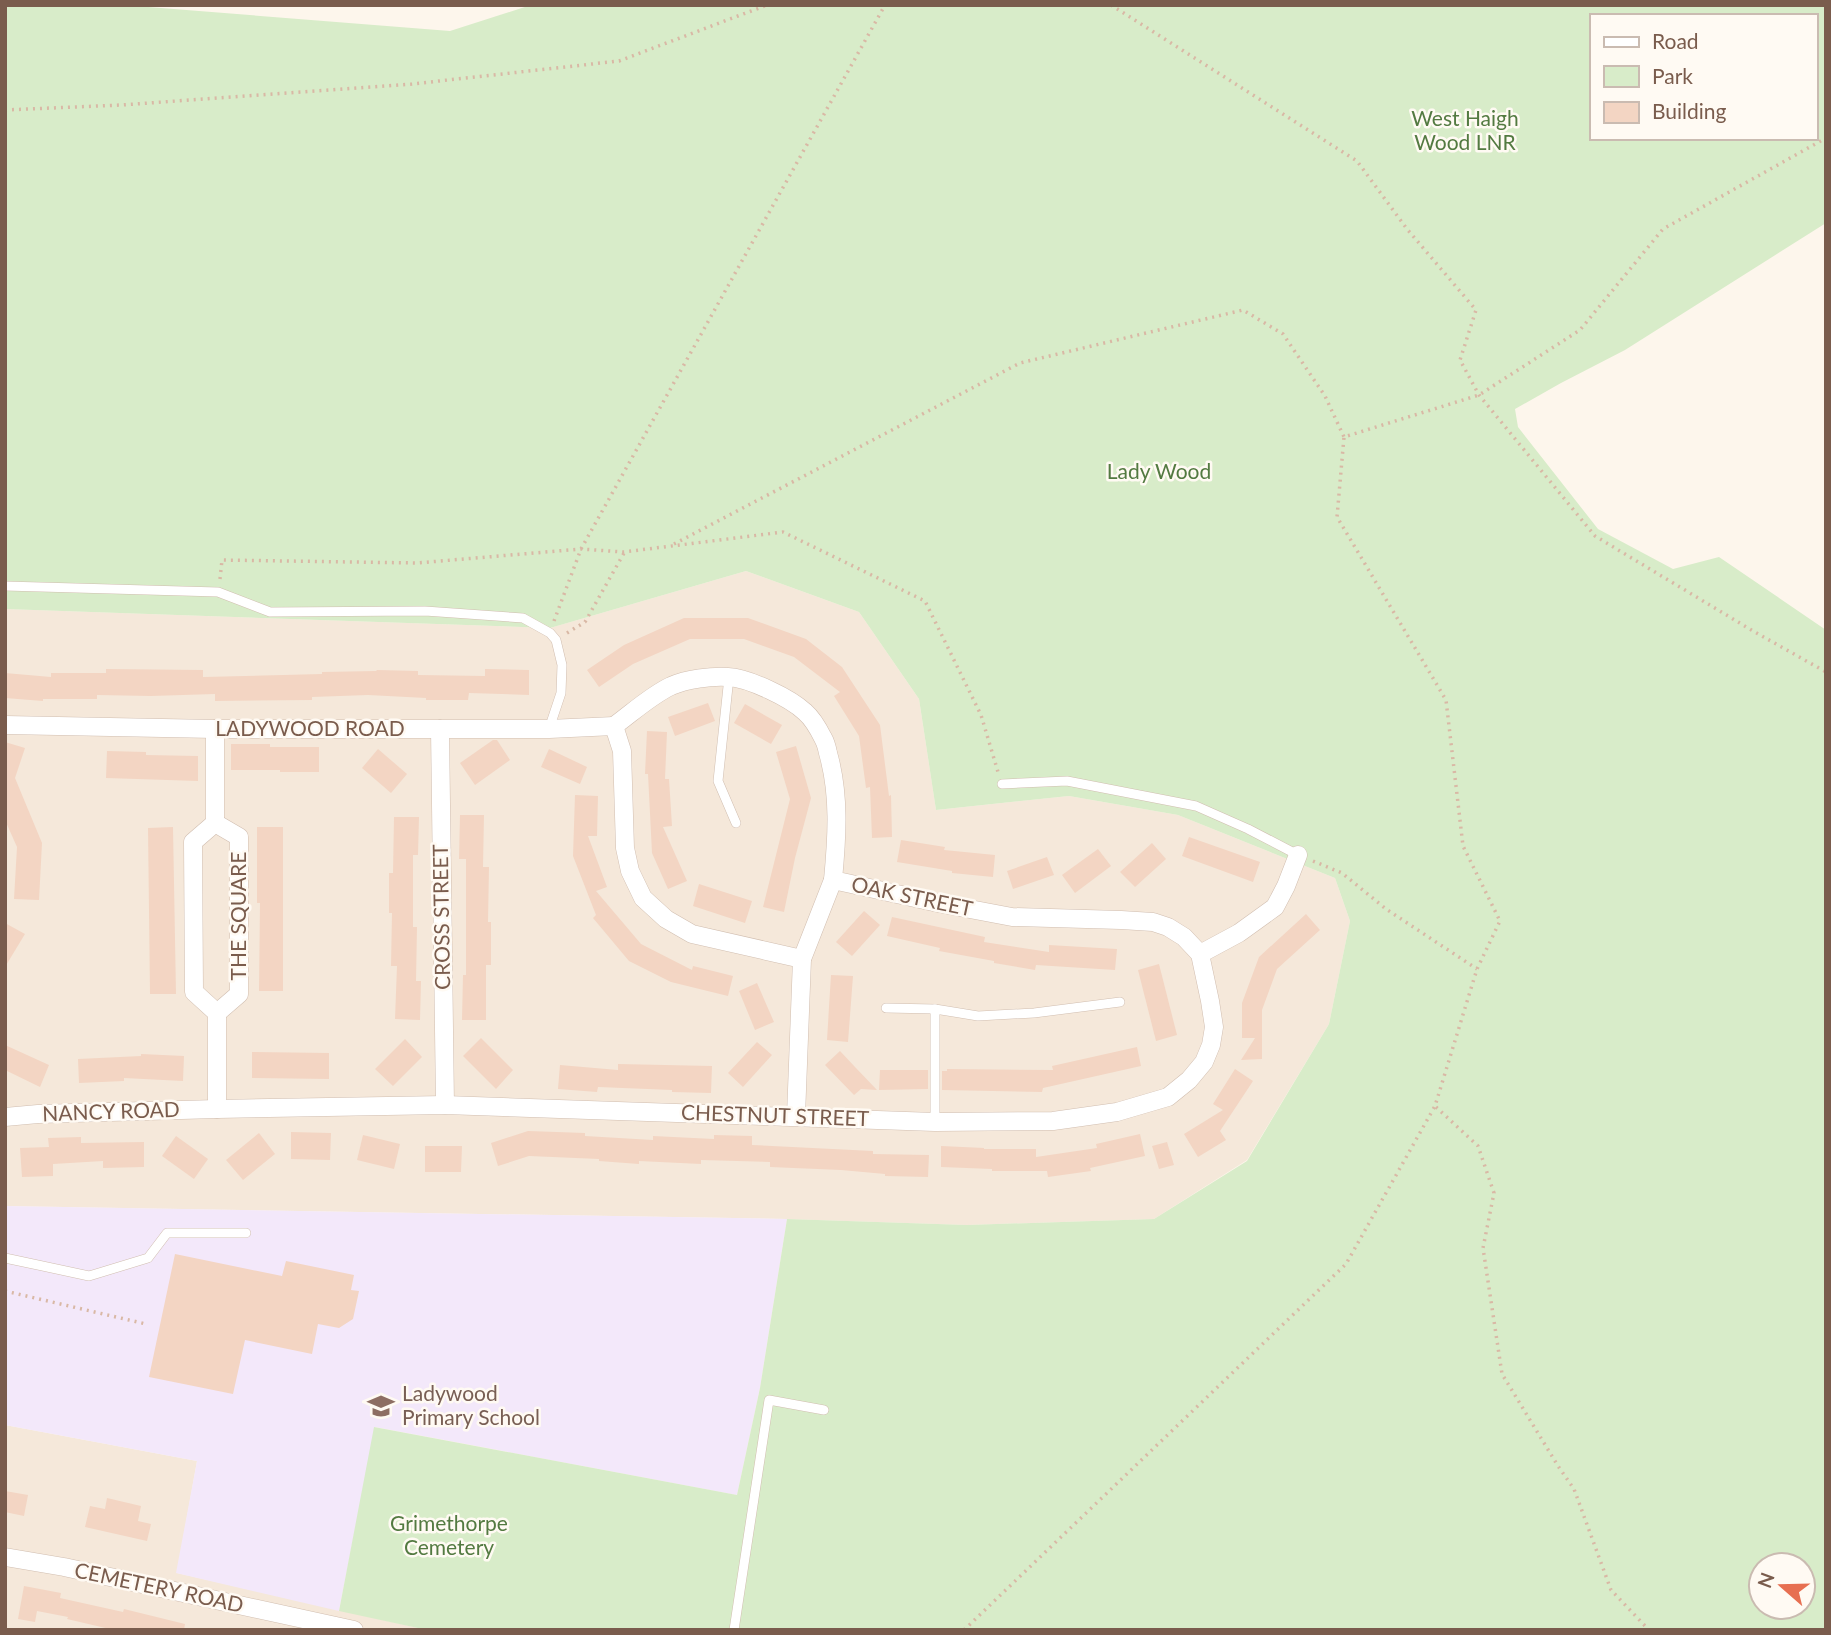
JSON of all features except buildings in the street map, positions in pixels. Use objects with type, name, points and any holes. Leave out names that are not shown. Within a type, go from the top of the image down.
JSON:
[{"type":"street","name":"OAK STREET","points":[[614,726],[671,686],[701,679],[729,677],[754,683],[806,712],[824,739],[833,772],[837,811],[833,880],[1012,917],[1153,922],[1184,937],[1200,954]]},
{"type":"street","name":"LADYWOOD ROAD","points":[[5,726],[549,729],[614,726]]},
{"type":"street","points":[[614,726],[622,751],[625,848],[630,871],[643,898],[666,919],[692,934],[802,959]]},
{"type":"street","name":"THE SQUARE","points":[[215,729],[215,823],[193,842],[194,992],[217,1013],[239,994],[239,837],[215,823]]},
{"type":"street","name":"CROSS STREET","points":[[440,729],[444,1105]]},
{"type":"street","points":[[1200,954],[1239,933],[1275,907],[1298,856]]},
{"type":"street","points":[[796,1116],[802,959],[833,880]]},
{"type":"street","name":"CHESTNUT STREET","points":[[217,1109],[444,1105],[935,1122],[1053,1121],[1117,1111],[1168,1097],[1189,1080],[1204,1062],[1212,1045],[1214,1027],[1200,954]]},
{"type":"street","points":[[217,1013],[217,1109]]},
{"type":"street","name":"NANCY ROAD","points":[[5,1117],[217,1109]]},
{"type":"street","name":"CEMETERY ROAD","points":[[5,1557],[64,1567],[354,1630]]},
{"type":"lane","points":[[5,586],[218,592],[270,612],[425,611],[523,618],[553,637],[562,665],[561,693],[549,729]]},
{"type":"lane","points":[[729,677],[718,780],[736,823]]},
{"type":"lane","points":[[1002,784],[1067,781],[1195,806],[1248,829],[1298,856]]},
{"type":"lane","points":[[886,1008],[935,1009],[978,1016],[1034,1013],[1119,1002]]},
{"type":"lane","points":[[935,1009],[935,1122]]},
{"type":"lane","points":[[5,1258],[89,1276],[148,1258],[167,1233],[246,1234]]},
{"type":"lane","points":[[734,1630],[769,1400],[824,1410]]},
{"type":"path","points":[[5,110],[121,105],[412,84],[619,61],[767,5]]},
{"type":"path","points":[[553,637],[581,549],[885,5]]},
{"type":"path","points":[[1111,5],[1357,161],[1407,229],[1475,310],[1460,360],[1479,396],[1595,536],[1826,672]]},
{"type":"path","points":[[1344,437],[1479,396],[1580,330],[1663,229],[1826,138]]},
{"type":"path","points":[[669,546],[1020,363],[1243,310],[1283,334],[1325,396],[1344,437],[1338,517],[1446,700],[1462,846],[1500,921],[1477,970],[1435,1107],[1346,1264],[964,1630]]},
{"type":"path","points":[[218,592],[222,560],[417,563],[581,549],[624,552],[783,532],[925,601],[981,715],[1002,784]]},
{"type":"path","points":[[553,637],[585,622],[624,552]]},
{"type":"path","points":[[1298,856],[1342,873],[1386,909],[1477,970]]},
{"type":"path","points":[[1435,1107],[1478,1146],[1494,1193],[1483,1248],[1502,1374],[1574,1489],[1611,1590],[1649,1630]]},
{"type":"path","points":[[5,1291],[146,1324]]},
{"type":"shaded area","points":[[746,571],[859,612],[919,699],[936,810],[1069,796],[1178,815],[1335,878],[1350,921],[1329,1024],[1247,1160],[1154,1219],[967,1225],[787,1219],[5,1206],[5,609],[550,628]]},
{"type":"shaded area","name":"Ladywood Primary School","points":[[5,1206],[787,1219],[760,1388],[737,1495],[375,1427],[339,1611],[176,1573],[197,1461],[5,1425]]},
{"type":"shaded area","points":[[5,1425],[197,1461],[177,1573],[427,1630],[5,1630]]},
{"type":"green space","points":[[5,5],[123,5],[450,31],[531,5],[1826,5],[1826,223],[1625,350],[1515,409],[1518,427],[1598,529],[1673,569],[1719,557],[1826,630],[1826,1630],[427,1630],[339,1611],[374,1427],[737,1495],[760,1388],[787,1219],[967,1225],[1154,1219],[1247,1161],[1329,1024],[1350,921],[1335,878],[1178,815],[1069,796],[936,810],[919,699],[859,612],[746,571],[550,628],[5,609]]},
{"type":"place","name":"Ladywood Primary School","points":[[381,1406]]},
{"type":"park label","name":"West Haigh Wood LNR","points":[[1465,131]]},
{"type":"park label","name":"Lady Wood","points":[[1159,472]]},
{"type":"park label","name":"Grimethorpe Cemetery","points":[[449,1536]]}]
